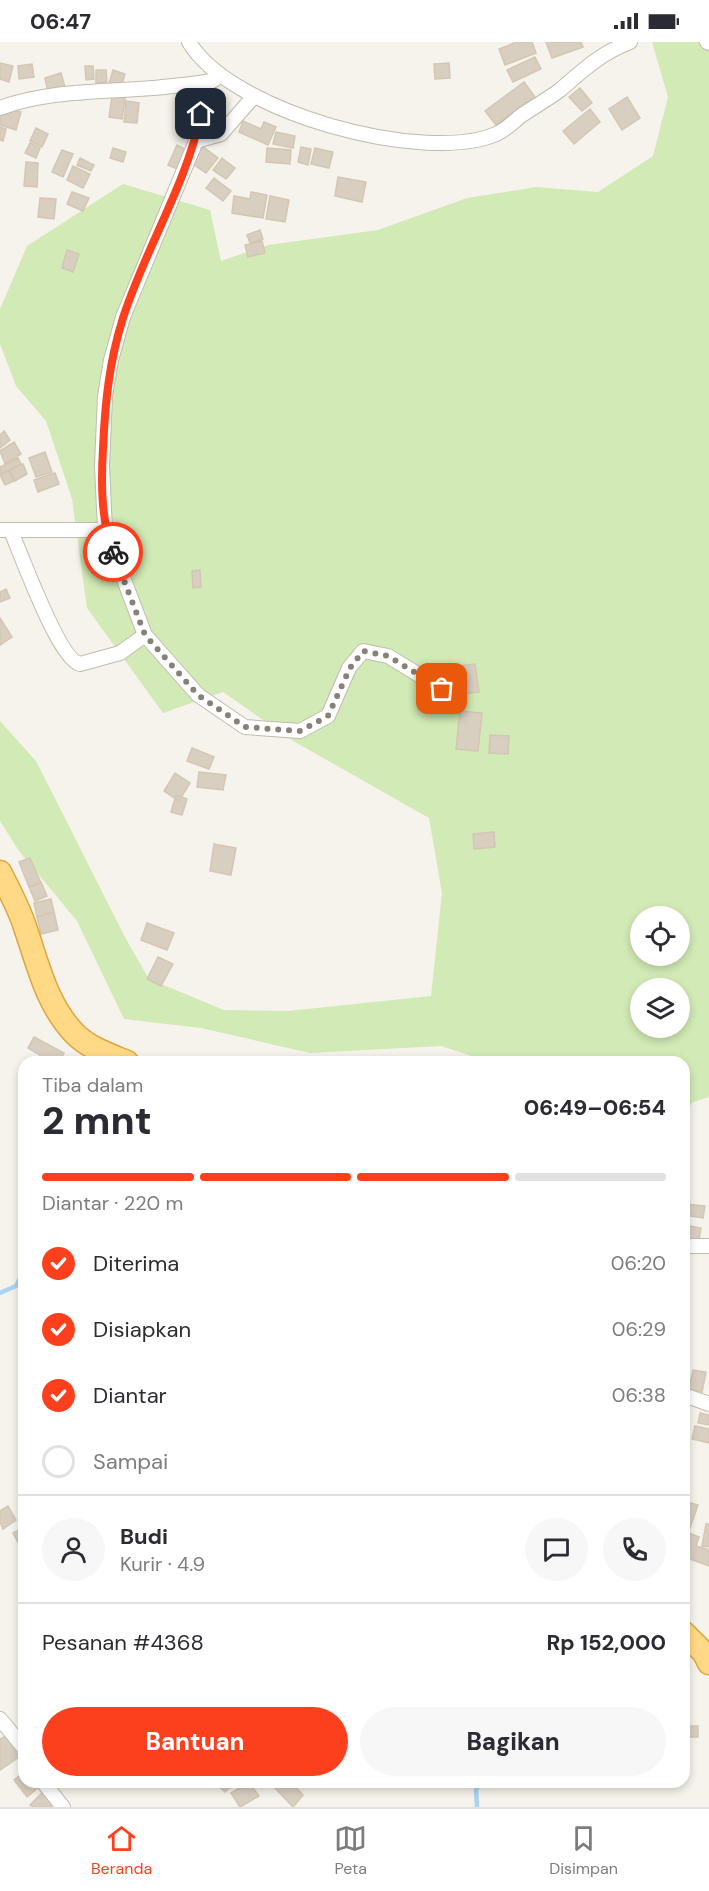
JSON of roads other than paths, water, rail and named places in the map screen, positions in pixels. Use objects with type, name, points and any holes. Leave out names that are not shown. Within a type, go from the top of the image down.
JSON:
[{"type":"highway","points":[[0,872],[25,926],[35,964],[54,1005],[76,1035],[100,1051],[113,1056]]},
{"type":"highway","points":[[690,1639],[704,1653],[709,1663]]},
{"type":"street","points":[[189,42],[223,77],[254,96],[290,112],[366,136],[399,141],[472,141],[498,133],[558,91],[591,61],[609,50],[630,42]]},
{"type":"street","points":[[0,108],[20,101],[54,96],[208,82],[223,77]]},
{"type":"street","points":[[208,82],[196,141],[135,286],[111,360],[105,396],[102,466],[105,530],[145,635],[198,695],[245,727],[300,731],[328,716],[350,668],[363,651],[388,656],[442,689]]},
{"type":"street","points":[[196,141],[221,134],[254,96]]},
{"type":"street","points":[[105,530],[5,530],[70,659],[80,664],[120,653],[145,635]]},
{"type":"street","points":[[690,1246],[709,1246]]},
{"type":"street","points":[[690,1397],[709,1404]]},
{"type":"street","points":[[0,1719],[18,1741]]},
{"type":"street","points":[[48,1788],[63,1807]]},
{"type":"waterway","points":[[0,1293],[16,1286],[18,1282]]},
{"type":"waterway","points":[[477,1788],[477,1807]]}]
